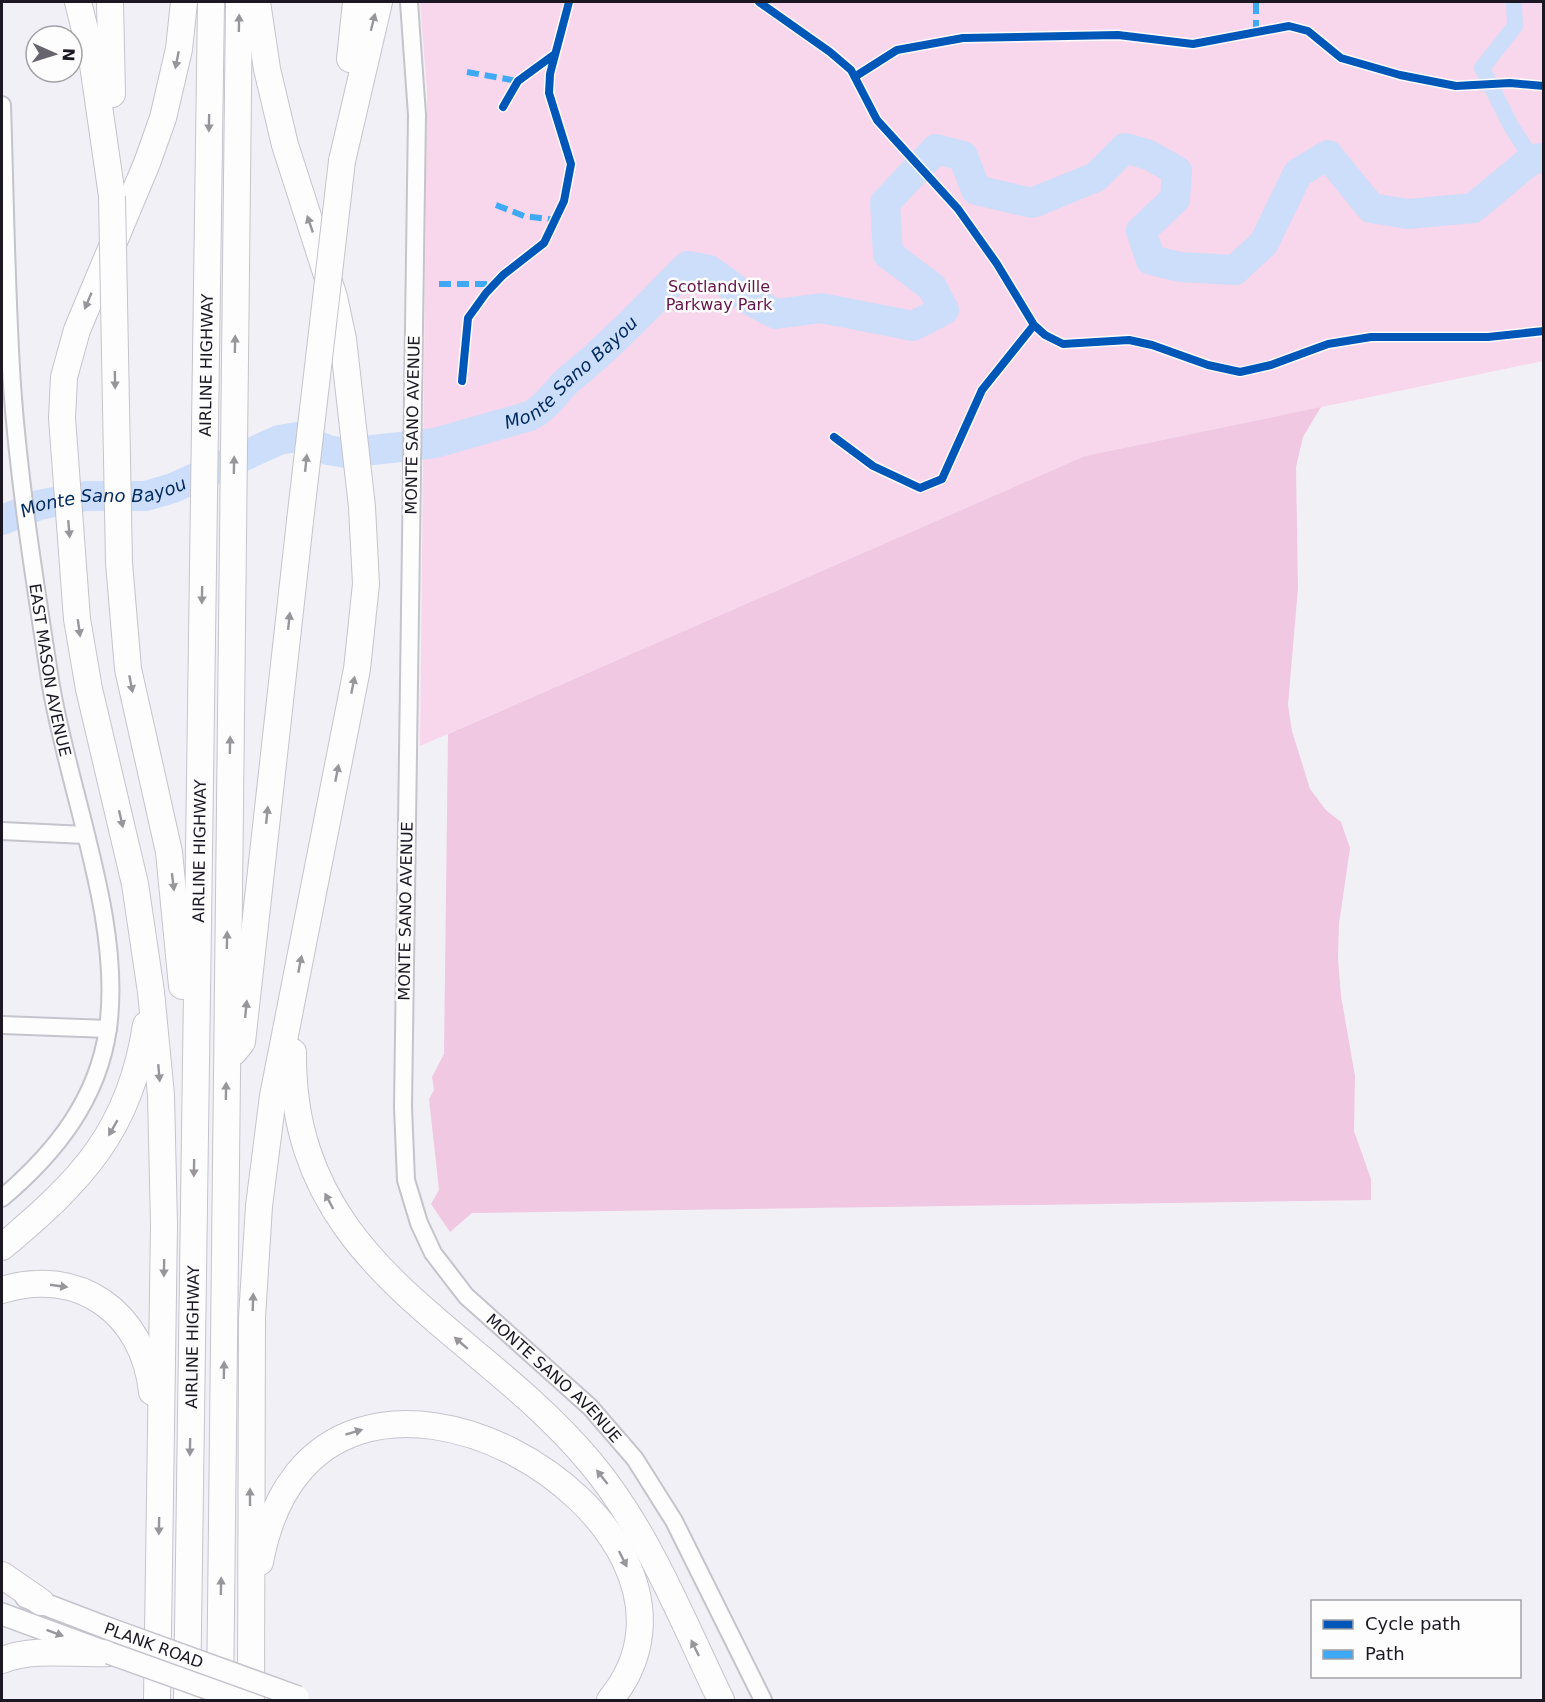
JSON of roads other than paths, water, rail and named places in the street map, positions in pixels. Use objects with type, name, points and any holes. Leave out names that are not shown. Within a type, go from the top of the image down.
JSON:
[{"type":"highway","points":[[78,2],[93,57],[112,196]]},
{"type":"highway","points":[[110,2],[119,563],[128,669],[162,810],[171,862],[181,978],[183,1048],[194,1132]]},
{"type":"highway","points":[[157,1701],[164,1160],[151,992],[133,875],[89,689],[72,570],[63,450],[62,395],[71,346],[155,142],[176,65],[184,2]]},
{"type":"highway","name":"AIRLINE HIGHWAY","points":[[187,1701],[211,2]]},
{"type":"highway","name":"AIRLINE HIGHWAY","points":[[220,1701],[239,2]]},
{"type":"highway","points":[[251,1701],[250,1482],[256,1239],[271,1107],[359,651],[366,584],[362,507],[343,339],[334,297],[279,123],[267,69],[257,2]]},
{"type":"highway","points":[[226,1061],[242,1042],[342,161],[356,2]]},
{"type":"highway","points":[[342,161],[379,2]]},
{"type":"highway","points":[[2,1247],[74,1182],[112,1130],[127,1099],[140,1060],[151,992]]},
{"type":"highway","points":[[289,1022],[293,1042],[293,1085],[301,1133],[318,1177],[337,1214],[359,1246],[392,1282],[551,1420],[606,1482],[648,1551],[721,1701]]},
{"type":"highway","points":[[2,1290],[27,1285],[58,1285],[85,1292],[109,1306],[129,1326],[136,1337],[146,1364],[152,1392],[161,1404]]},
{"type":"highway","points":[[252,1597],[267,1531],[277,1503],[298,1470],[323,1447],[345,1435],[387,1426],[431,1427],[471,1435],[526,1457],[566,1485],[602,1524],[623,1559],[636,1597],[638,1635],[626,1676],[610,1701]]},
{"type":"highway","points":[[2,1575],[41,1602]]},
{"type":"highway","points":[[2,1660],[43,1652],[82,1655],[109,1653]]},
{"type":"main road","name":"PLANK ROAD","points":[[2,1588],[303,1699]]},
{"type":"main road","name":"PLANK ROAD","points":[[2,1614],[240,1701]]},
{"type":"street","name":"MONTE SANO AVENUE","points":[[409,2],[417,115],[403,1107],[403,1148],[409,1194],[433,1253],[455,1284],[590,1407],[635,1458],[674,1521],[763,1701]]},
{"type":"street","name":"EAST MASON AVENUE","points":[[2,105],[11,366],[20,458],[53,699],[85,835],[109,966],[108,1029],[96,1076],[69,1128],[36,1169],[2,1198]]},
{"type":"street","points":[[2,831],[85,835]]},
{"type":"street","points":[[2,1025],[108,1029]]},
{"type":"waterway","points":[[1514,2],[1515,26],[1482,68],[1511,126],[1532,159]]},
{"type":"waterway","name":"Monte Sano Bayou","points":[[926,160],[936,149],[963,156],[976,190],[1032,203],[1096,177],[1125,148],[1149,155],[1177,171],[1175,199],[1141,231],[1151,260],[1180,267],[1235,270],[1264,243],[1298,173],[1328,155],[1371,208],[1408,214],[1473,208],[1532,159],[1544,158]]},
{"type":"waterway","name":"Monte Sano Bayou","points":[[2,520],[39,505],[86,496],[146,496],[173,488],[279,440],[297,437],[328,450],[346,453],[435,443],[530,416],[618,336],[688,266],[709,270],[753,302],[776,314],[821,308],[913,326],[944,310],[932,287],[888,254],[885,203],[914,172]]},
{"type":"park label","name":"Scotlandville Parkway Park","points":[[719,295]]}]
